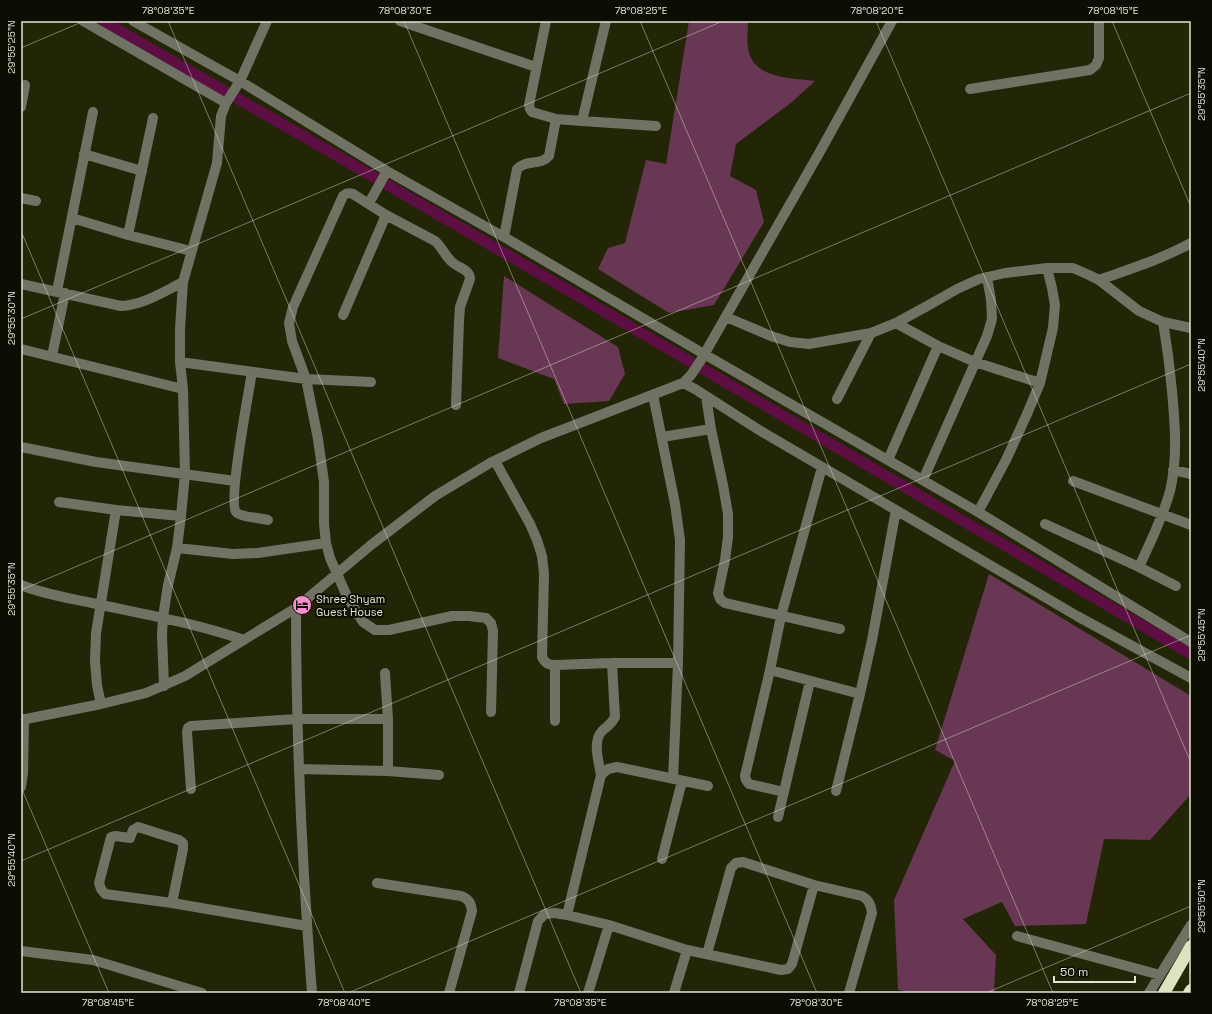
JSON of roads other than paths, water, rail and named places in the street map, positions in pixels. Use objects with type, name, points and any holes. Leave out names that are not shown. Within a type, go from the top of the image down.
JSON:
[{"type":"highway","points":[[1164,993],[1191,946]]},
{"type":"street","points":[[83,21],[226,103]]},
{"type":"street","points":[[134,21],[384,174],[504,237],[703,357],[978,512],[1191,642]]},
{"type":"street","points":[[164,686],[162,635],[163,617],[168,585],[177,548],[185,474],[180,362],[180,329],[183,282],[191,251],[215,176],[219,153],[221,116],[226,103],[239,84],[267,21]]},
{"type":"street","points":[[400,21],[536,67]]},
{"type":"street","points":[[546,21],[529,105],[532,112],[556,119],[656,126]]},
{"type":"street","points":[[582,121],[606,21]]},
{"type":"street","points":[[21,787],[23,773],[22,720],[146,693],[185,676],[296,608],[371,545],[435,496],[494,461],[542,438],[683,383],[691,375],[703,357],[822,148],[892,21]]},
{"type":"street","points":[[970,89],[1090,70],[1096,65],[1099,58],[1099,21]]},
{"type":"street","points":[[21,108],[25,85]]},
{"type":"street","points":[[52,356],[72,218],[93,112]]},
{"type":"street","points":[[128,235],[153,118]]},
{"type":"street","points":[[504,237],[517,169],[524,163],[539,162],[546,160],[550,156],[556,119]]},
{"type":"street","points":[[84,154],[142,171]]},
{"type":"street","points":[[369,203],[384,174]]},
{"type":"street","points":[[456,405],[458,321],[460,307],[470,275],[468,272],[452,262],[440,246],[435,242],[386,215],[350,192],[346,193],[343,196],[293,307],[289,323],[292,341],[306,379],[313,411],[324,482],[324,524],[326,543],[330,558],[346,594],[363,622],[375,630],[389,630],[452,616],[486,618],[491,623],[493,631],[492,712]]},
{"type":"street","points":[[21,198],[36,201]]},
{"type":"street","points":[[343,316],[386,215]]},
{"type":"street","points":[[72,218],[128,235],[191,251]]},
{"type":"street","points":[[1099,280],[1134,268],[1191,243]]},
{"type":"street","points":[[1180,249],[1191,252]]},
{"type":"street","points":[[726,317],[771,336],[790,342],[809,344],[871,333],[896,323],[929,306],[957,289],[979,279],[1005,273],[1047,268],[1073,268],[1099,280],[1139,311],[1163,322],[1191,328]]},
{"type":"street","points":[[978,512],[1009,453],[1040,383],[1053,328],[1055,305],[1047,268]]},
{"type":"street","points":[[923,480],[987,336],[992,319],[991,300],[987,277]]},
{"type":"street","points":[[21,284],[121,306],[130,306],[183,282]]},
{"type":"street","points":[[1139,567],[1163,513],[1170,490],[1173,470],[1176,431],[1168,349],[1163,322]]},
{"type":"street","points":[[896,323],[938,346],[975,362],[1040,383]]},
{"type":"street","points":[[837,399],[871,333]]},
{"type":"street","points":[[888,460],[938,346]]},
{"type":"street","points":[[21,349],[182,389]]},
{"type":"street","points":[[180,362],[306,379],[371,382]]},
{"type":"street","points":[[252,372],[235,481],[233,505],[234,510],[238,515],[268,520]]},
{"type":"street","points":[[683,383],[759,430],[1077,616],[1191,678]]},
{"type":"street","points":[[653,395],[675,504],[680,540],[678,780],[662,859]]},
{"type":"street","points":[[706,396],[728,514],[728,537],[718,593],[720,599],[725,603],[840,629]]},
{"type":"street","points":[[662,438],[711,429]]},
{"type":"street","points":[[21,447],[88,460],[235,481]]},
{"type":"street","points":[[494,461],[530,524],[542,556],[544,574],[542,657],[544,662],[549,665],[678,663]]},
{"type":"street","points":[[784,792],[749,784],[745,776],[781,616],[822,467]]},
{"type":"street","points":[[1173,470],[1191,474]]},
{"type":"street","points":[[1073,481],[1191,524]]},
{"type":"street","points":[[59,502],[116,510],[181,516]]},
{"type":"street","points":[[101,704],[94,661],[96,633],[116,510]]},
{"type":"street","points":[[836,791],[872,640],[896,510]]},
{"type":"street","points":[[1045,524],[1139,567],[1176,586]]},
{"type":"street","points":[[177,548],[203,552],[233,554],[258,553],[326,543]]},
{"type":"street","points":[[21,585],[55,595],[163,617],[219,631],[244,640]]},
{"type":"street","points":[[296,608],[299,769],[312,993]]},
{"type":"street","points":[[567,915],[601,775],[597,745],[598,737],[602,731],[612,723],[615,717],[612,663]]},
{"type":"street","points":[[555,665],[555,721]]},
{"type":"street","points":[[770,670],[860,694]]},
{"type":"street","points":[[386,674],[388,771]]},
{"type":"street","points":[[778,817],[810,681]]},
{"type":"street","points":[[191,789],[187,732],[188,728],[191,726],[297,719],[388,719]]},
{"type":"street","points":[[601,775],[608,769],[617,767],[708,786]]},
{"type":"street","points":[[299,769],[388,771],[439,775]]},
{"type":"street","points":[[172,903],[184,849],[183,843],[179,840],[138,827],[133,830],[130,838],[115,836],[110,837],[100,883],[100,889],[106,894],[172,903],[307,926]]},
{"type":"street","points":[[707,954],[731,868],[736,863],[743,862],[814,885],[862,896],[867,899],[871,905],[872,913],[849,993]]},
{"type":"street","points":[[377,883],[461,896],[468,899],[472,905],[472,911],[450,993]]},
{"type":"street","points":[[519,993],[538,921],[545,914],[554,913],[609,925],[687,950],[781,970],[788,969],[792,964],[814,885]]},
{"type":"street","points":[[588,993],[609,925]]},
{"type":"street","points":[[1150,993],[1191,925]]},
{"type":"street","points":[[1017,936],[1160,975]]},
{"type":"street","points":[[674,993],[687,950]]},
{"type":"street","points":[[21,951],[93,960],[190,992],[202,993]]},
{"type":"waterway","points":[[103,21],[386,184],[1191,654]]},
{"type":"place","name":"Shree Shyam Guest House","points":[[302,605]]}]
